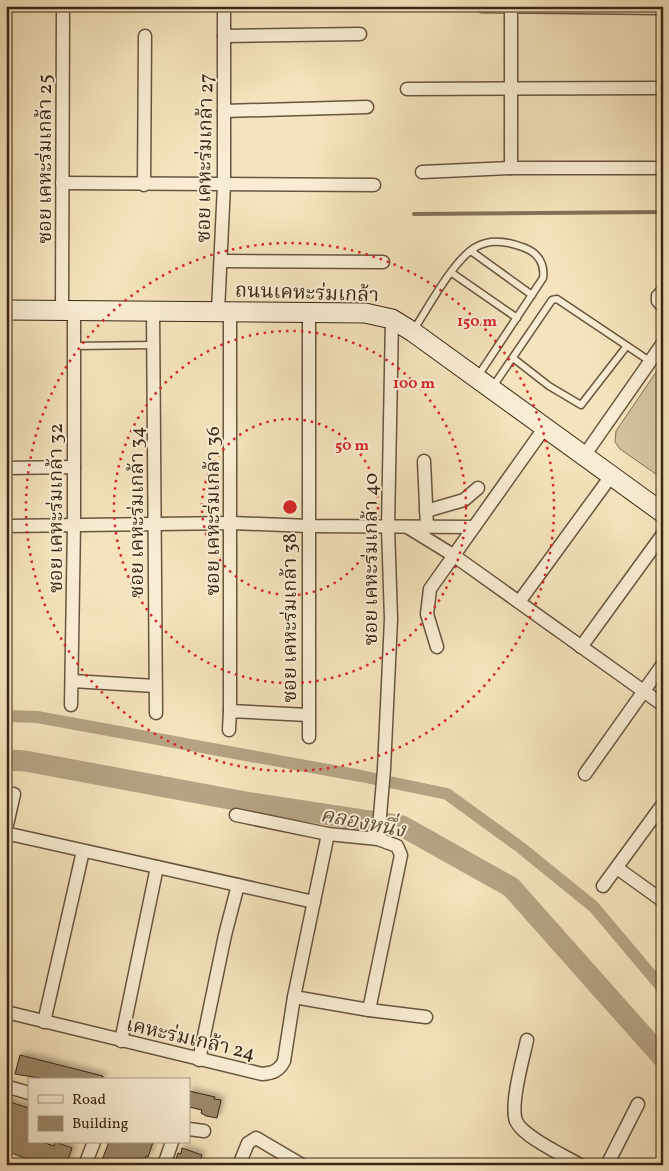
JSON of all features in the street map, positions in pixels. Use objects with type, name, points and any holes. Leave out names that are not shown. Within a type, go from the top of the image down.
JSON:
[{"type":"street","name":"ซอย เคหะร่มเกล้า 25","points":[[63,6],[62,183],[68,311]]},
{"type":"street","name":"ซอย เคหะร่มเกล้า 27","points":[[224,6],[224,185],[221,261],[224,311]]},
{"type":"street","points":[[482,6],[663,8]]},
{"type":"street","points":[[511,7],[511,168]]},
{"type":"street","points":[[224,36],[360,34]]},
{"type":"street","points":[[144,185],[145,36]]},
{"type":"street","points":[[407,90],[663,88]]},
{"type":"street","points":[[224,110],[367,107]]},
{"type":"street","points":[[422,172],[511,168],[663,168]]},
{"type":"street","points":[[62,183],[374,186]]},
{"type":"street","points":[[221,261],[383,262]]},
{"type":"street","name":"ถนนเคหะร่มเกล้า","points":[[6,310],[309,311],[365,313],[392,320],[413,332],[663,513]]},
{"type":"street","name":"ซอย เคหะร่มเกล้า 32","points":[[68,311],[74,346],[74,524],[70,705]]},
{"type":"street","name":"ซอย เคหะร่มเกล้า 34","points":[[153,311],[156,713]]},
{"type":"street","name":"ซอย เคหะร่มเกล้า 36","points":[[224,311],[232,523],[229,730]]},
{"type":"street","name":"ซอย เคหะร่มเกล้า 38","points":[[308,737],[309,311]]},
{"type":"street","name":"ซอย เคหะร่มเกล้า 40","points":[[378,839],[384,769],[391,619],[388,527],[392,320]]},
{"type":"street","points":[[584,456],[648,360],[663,343]]},
{"type":"street","points":[[437,648],[427,614],[427,601],[430,589],[545,427]]},
{"type":"street","points":[[424,461],[427,527]]},
{"type":"street","points":[[6,468],[74,467]]},
{"type":"street","points":[[519,602],[611,476]]},
{"type":"street","points":[[426,511],[464,500],[478,488]]},
{"type":"street","points":[[6,526],[232,523],[408,528],[474,527]]},
{"type":"street","points":[[408,528],[456,551],[519,602],[663,705]]},
{"type":"street","points":[[581,647],[663,534]]},
{"type":"street","points":[[585,774],[663,664]]},
{"type":"street","points":[[72,681],[155,686]]},
{"type":"street","points":[[230,711],[308,715]]},
{"type":"street","points":[[6,829],[14,794]]},
{"type":"street","points":[[603,886],[663,804]]},
{"type":"street","points":[[236,815],[328,834],[378,839],[397,846],[401,855],[369,1010]]},
{"type":"street","name":"เคหะร่มเกล้า 24","points":[[6,1012],[262,1074],[272,1073],[280,1069],[284,1061],[294,997],[328,834]]},
{"type":"street","points":[[6,836],[14,836],[314,902]]},
{"type":"street","points":[[44,1022],[83,851]]},
{"type":"street","points":[[121,1041],[158,867]]},
{"type":"street","points":[[617,868],[663,901]]},
{"type":"street","points":[[199,1060],[224,935],[238,885]]},
{"type":"street","points":[[294,997],[369,1010],[426,1017]]},
{"type":"street","points":[[527,1040],[514,1110],[517,1122],[526,1133],[580,1165]]},
{"type":"street","points":[[12,1088],[28,1093]]},
{"type":"street","points":[[607,1165],[638,1104]]},
{"type":"street","points":[[190,1129],[204,1131]]},
{"type":"street","points":[[239,1165],[254,1141],[302,1165]]},
{"type":"street","points":[[85,1165],[93,1144]]},
{"type":"street","points":[[164,1165],[171,1144]]},
{"type":"lane","points":[[413,332],[452,273],[471,251],[486,243],[497,242],[515,244],[532,252],[541,261],[544,272],[543,278],[517,318],[484,383]]},
{"type":"lane","points":[[471,251],[532,295]]},
{"type":"lane","points":[[452,273],[517,318]]},
{"type":"lane","points":[[663,286],[656,294],[655,302],[663,311]]},
{"type":"lane","points":[[484,383],[513,358],[552,300],[557,298],[626,347],[648,360]]},
{"type":"lane","points":[[74,346],[154,345]]},
{"type":"lane","points":[[513,358],[549,386],[581,405],[626,347]]},
{"type":"shaded area","points":[[663,362],[663,479],[620,449],[615,442],[616,431]]},
{"type":"building","points":[[20,1055],[103,1076],[103,1078],[39,1078],[15,1074]]},
{"type":"building","points":[[190,1091],[221,1100],[217,1118],[206,1116],[201,1113],[202,1110],[190,1107]]},
{"type":"building","points":[[6,1101],[28,1108],[28,1144],[48,1144],[54,1146],[54,1144],[61,1144],[72,1148],[66,1165],[43,1165],[6,1151]]},
{"type":"building","points":[[108,1144],[152,1144],[148,1157],[146,1156],[142,1165],[107,1165],[102,1160]]},
{"type":"building","points":[[182,1148],[202,1155],[198,1165],[174,1165],[178,1153],[181,1154]]},
{"type":"waterway","points":[[414,214],[663,212]]},
{"type":"waterway","points":[[6,716],[37,717],[361,776],[447,794],[520,847],[594,907],[663,989]]},
{"type":"waterway","name":"คลองหนึ่ง","points":[[6,760],[25,761],[251,803],[402,826],[511,887],[663,1058]]}]
